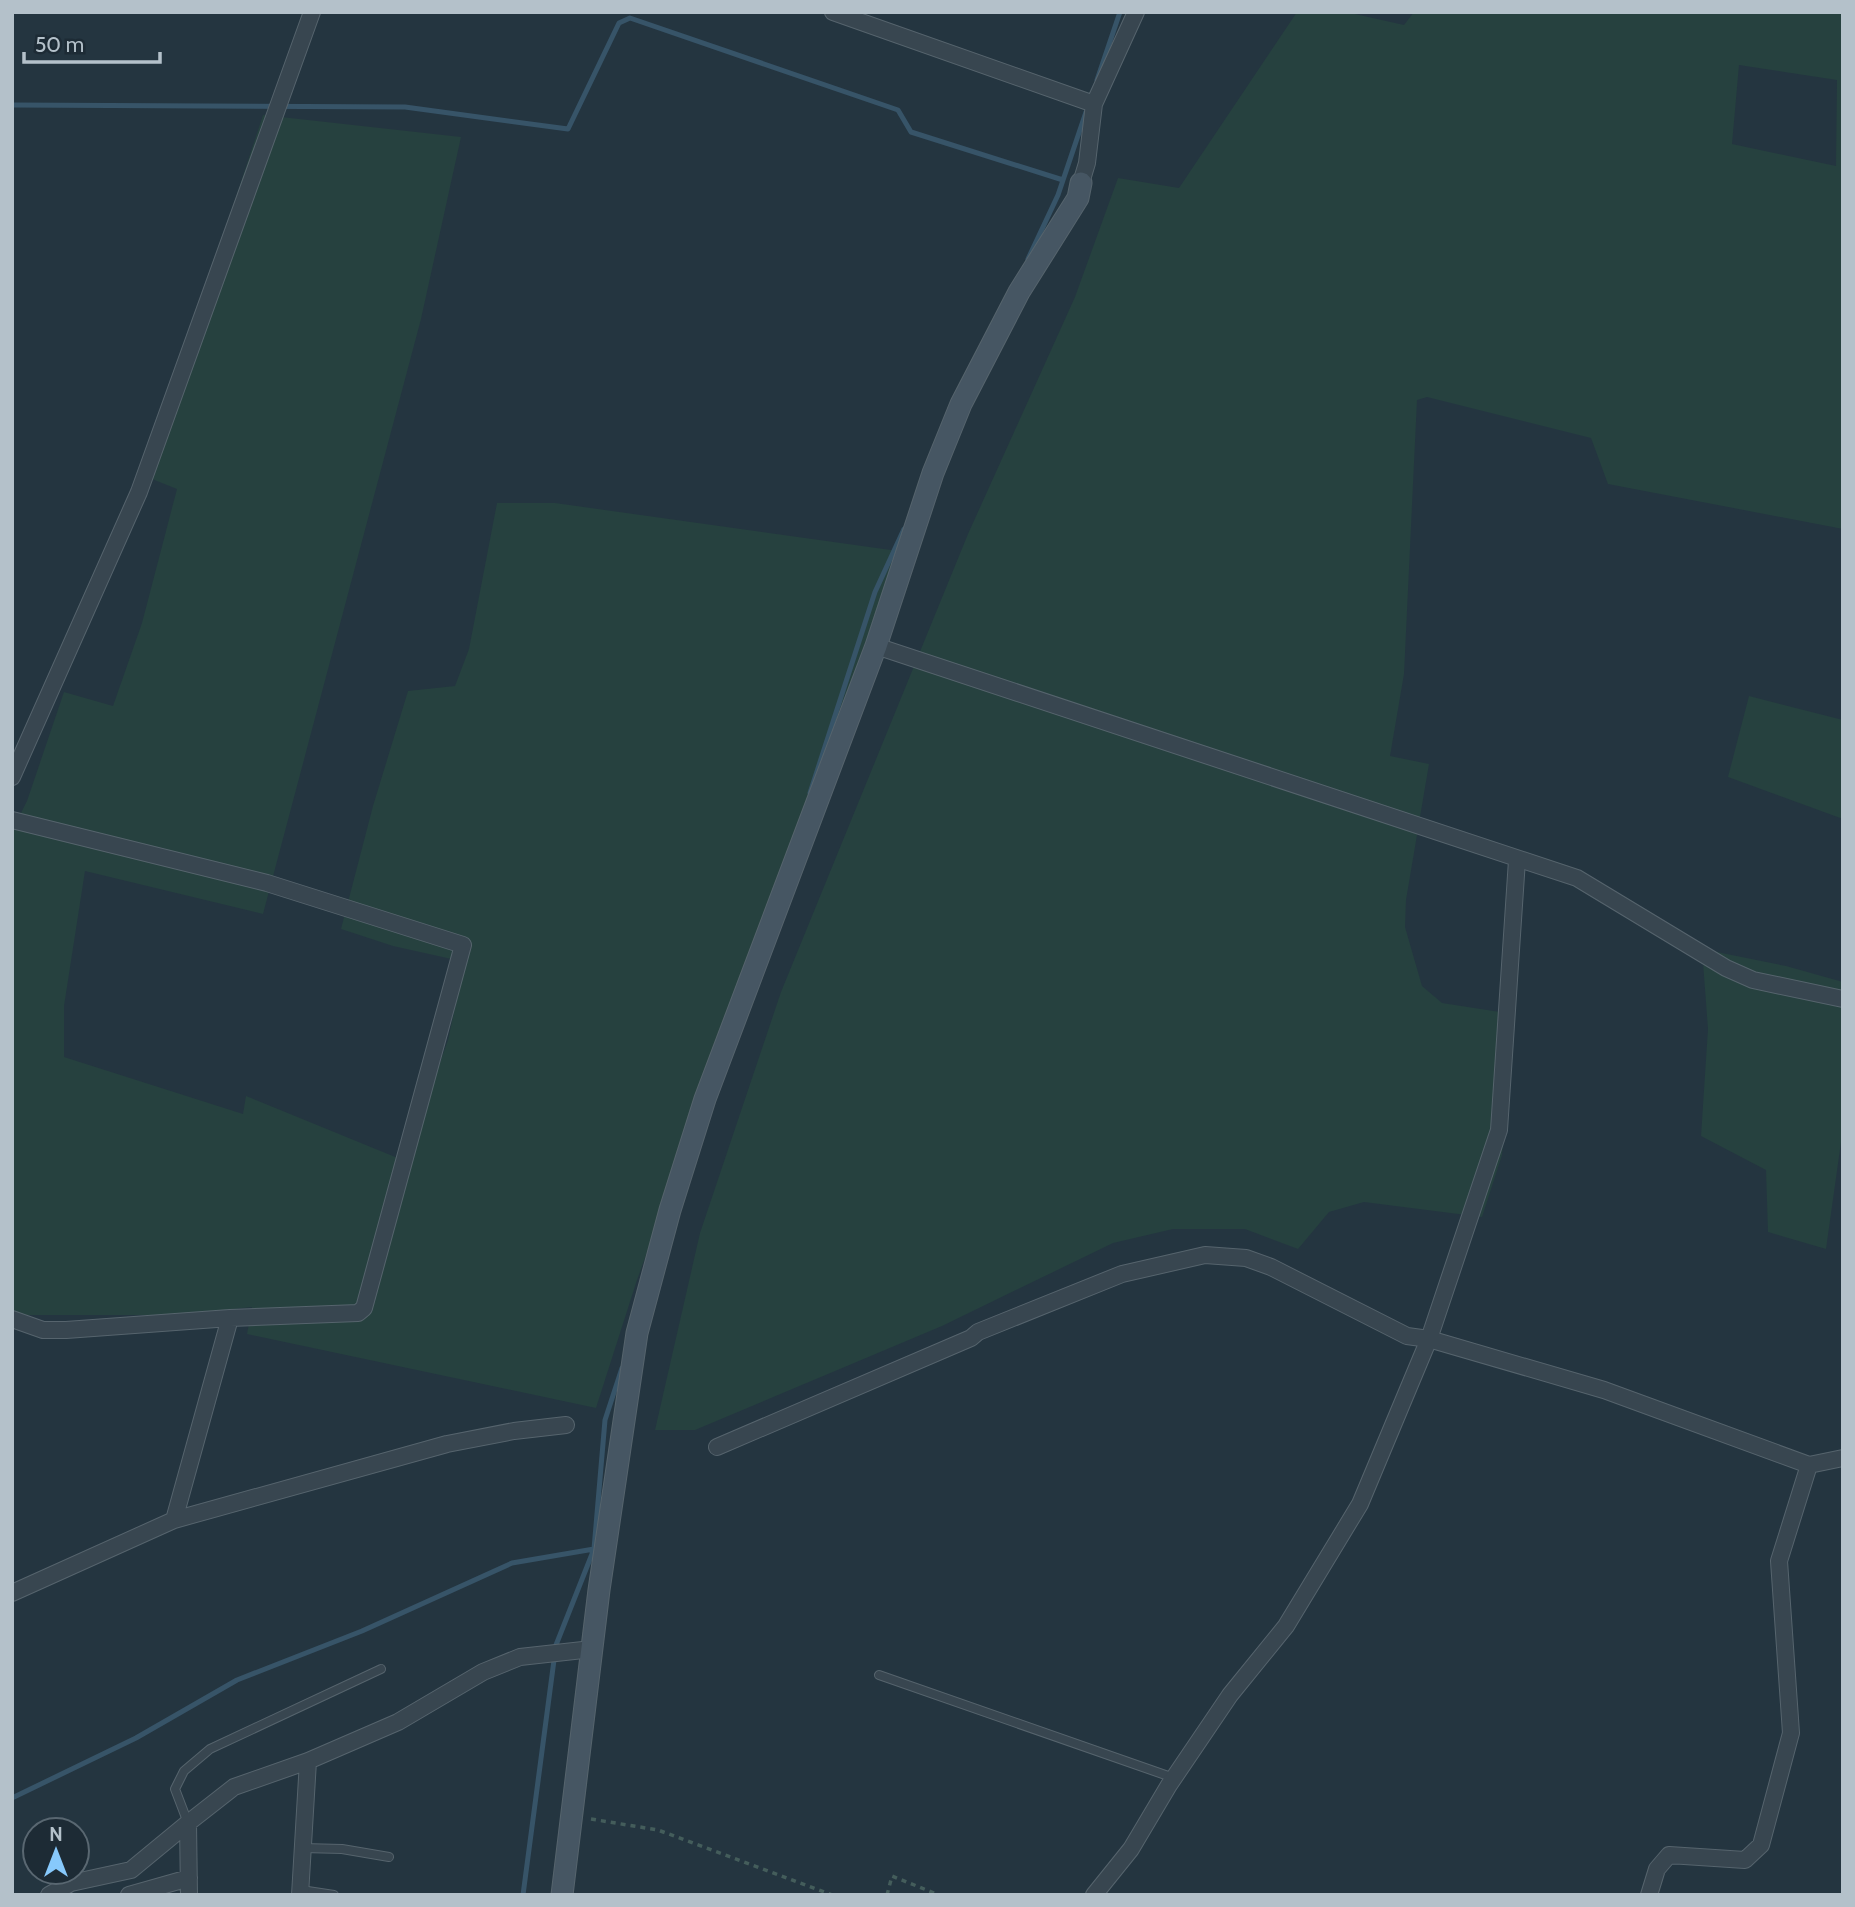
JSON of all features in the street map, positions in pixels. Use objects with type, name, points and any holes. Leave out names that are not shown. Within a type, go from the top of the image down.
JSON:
[{"type":"street","points":[[12,777],[139,492],[312,12]]},
{"type":"street","points":[[833,12],[1094,104]]},
{"type":"street","points":[[562,1895],[592,1649],[637,1334],[670,1210],[705,1099],[876,646],[933,473],[961,404],[1019,292],[1078,198],[1087,163],[1094,104],[1136,12]]},
{"type":"street","points":[[876,646],[1577,878],[1726,968],[1753,980],[1843,999]]},
{"type":"street","points":[[12,820],[267,883],[463,946],[364,1308],[358,1313],[230,1318],[66,1331],[43,1331],[12,1319]]},
{"type":"street","points":[[1094,1895],[1131,1849],[1174,1778],[1230,1695],[1286,1626],[1360,1504],[1429,1339],[1499,1130],[1517,860]]},
{"type":"street","points":[[717,1447],[971,1338],[978,1332],[1110,1279],[1159,1264],[1205,1255],[1246,1258],[1271,1267],[1407,1336],[1429,1339],[1604,1390],[1809,1465],[1843,1458]]},
{"type":"street","points":[[174,1520],[230,1318]]},
{"type":"street","points":[[12,1593],[174,1520],[447,1444],[514,1431],[566,1425]]},
{"type":"street","points":[[1649,1895],[1657,1869],[1669,1856],[1745,1860],[1761,1845],[1791,1734],[1779,1561],[1809,1465]]},
{"type":"street","points":[[49,1895],[71,1883],[131,1870],[234,1787],[308,1761],[398,1722],[483,1672],[520,1657],[592,1649]]},
{"type":"street","points":[[301,1892],[308,1761]]},
{"type":"street","points":[[188,1823],[189,1895]]},
{"type":"street","points":[[129,1895],[189,1878]]},
{"type":"lane","points":[[188,1823],[174,1789],[184,1770],[210,1749],[381,1669]]},
{"type":"lane","points":[[879,1675],[1174,1778]]},
{"type":"lane","points":[[303,1848],[342,1849],[388,1857]]},
{"type":"lane","points":[[301,1892],[334,1895]]},
{"type":"path","points":[[572,1815],[658,1830],[832,1895]]},
{"type":"path","points":[[887,1895],[892,1876],[939,1895]]},
{"type":"green space","points":[[1297,12],[1346,12],[1404,25],[1414,12],[1843,12],[1843,529],[1608,484],[1591,438],[1427,397],[1417,400],[1404,674],[1390,756],[1429,764],[1406,900],[1405,927],[1422,986],[1442,1003],[1500,1012],[1514,1023],[1502,1155],[1482,1217],[1364,1202],[1329,1212],[1298,1249],[1245,1229],[1173,1229],[1113,1243],[942,1326],[695,1430],[655,1430],[700,1233],[781,992],[968,534],[1075,297],[1118,178],[1179,188]],"holes":[[[1739,65],[1837,80],[1836,166],[1732,144]]]},
{"type":"green space","points":[[263,115],[461,137],[421,319],[263,914],[85,871],[64,1006],[64,1057],[243,1114],[246,1096],[405,1161],[448,1040],[465,962],[393,946],[341,929],[373,806],[408,691],[455,686],[469,649],[497,503],[555,503],[898,551],[636,1283],[596,1408],[247,1334],[252,1307],[177,1315],[12,1315],[12,831],[27,801],[64,692],[113,706],[142,623],[177,489],[137,473],[205,292]]},
{"type":"green space","points":[[1749,696],[1843,720],[1843,819],[1728,777]]},
{"type":"green space","points":[[1702,949],[1786,966],[1843,982],[1843,1128],[1826,1249],[1768,1232],[1766,1170],[1701,1136],[1708,1029]]},
{"type":"waterway","points":[[1097,80],[1120,12]]},
{"type":"waterway","points":[[12,105],[405,107],[568,129],[619,23],[630,18],[898,110],[911,132],[1063,180]]},
{"type":"waterway","points":[[1028,259],[1058,195],[1086,112]]},
{"type":"waterway","points":[[810,793],[875,592],[904,529]]},
{"type":"waterway","points":[[523,1895],[556,1645],[594,1549],[605,1420],[622,1368]]},
{"type":"waterway","points":[[12,1798],[136,1738],[237,1680],[362,1631],[512,1563],[594,1549]]}]
